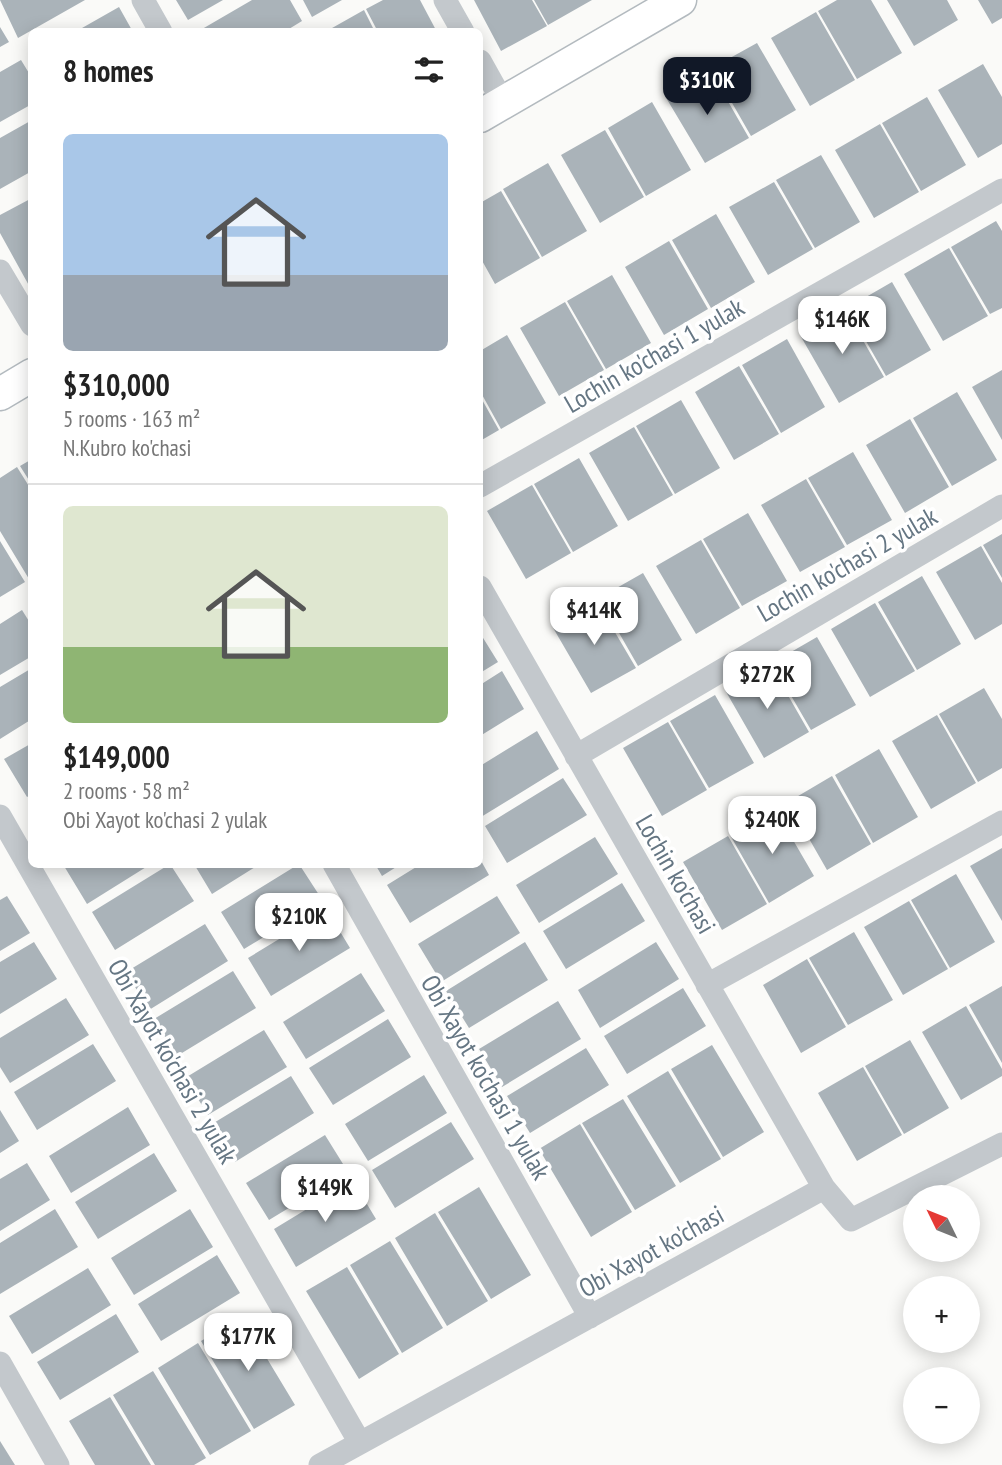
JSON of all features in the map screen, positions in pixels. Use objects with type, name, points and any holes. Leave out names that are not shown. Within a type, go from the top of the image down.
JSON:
[{"type":"street","points":[[143,0],[159,28]]},
{"type":"street","points":[[445,0],[461,28]]},
{"type":"street","points":[[483,74],[491,109],[680,0]]},
{"type":"street","name":"Lochin ko'chasi 1 yulak","points":[[483,484],[1002,190]]},
{"type":"street","points":[[0,271],[28,318]]},
{"type":"street","points":[[0,394],[28,377]]},
{"type":"street","name":"Lochin ko'chasi 2 yulak","points":[[576,756],[1002,506]]},
{"type":"street","name":"Lochin ko'chasi","points":[[483,592],[824,1188]]},
{"type":"street","name":"Obi Xayot ko'chasi 2 yulak","points":[[0,816],[28,865]]},
{"type":"street","points":[[707,985],[1002,822]]},
{"type":"street","name":"Obi Xayot ko'chasi 2 yulak","points":[[30,868],[360,1443]]},
{"type":"street","name":"Obi Xayot ko'chasi 1 yulak","points":[[336,868],[590,1317]]},
{"type":"street","points":[[824,1188],[851,1220],[1002,1144]]},
{"type":"street","name":"Obi Xayot ko'chasi","points":[[327,1463],[824,1188]]},
{"type":"street","points":[[0,1363],[58,1465]]},
{"type":"building","points":[[0,0],[85,0],[36,28],[28,28],[28,32],[18,38]]},
{"type":"building","points":[[176,0],[223,0],[188,20]]},
{"type":"building","points":[[252,0],[290,0],[302,21],[291,28],[204,28]]},
{"type":"building","points":[[303,0],[342,0],[312,17]]},
{"type":"building","points":[[383,0],[420,0],[435,28],[376,28],[366,9]]},
{"type":"building","points":[[474,0],[532,0],[547,26],[501,51]]},
{"type":"building","points":[[534,0],[592,0],[548,25]]},
{"type":"building","points":[[837,0],[871,0],[902,53],[857,79],[818,11]]},
{"type":"building","points":[[887,0],[947,0],[958,20],[914,46]]},
{"type":"building","points":[[978,0],[1002,0],[1002,18],[992,24]]},
{"type":"building","points":[[119,7],[131,28],[82,28]]},
{"type":"building","points":[[364,10],[373,28],[332,28]]},
{"type":"building","points":[[816,12],[855,80],[810,106],[771,38]]},
{"type":"building","points":[[0,27],[9,42],[0,47]]},
{"type":"building","points":[[757,43],[796,110],[751,136],[712,68]]},
{"type":"building","points":[[21,60],[28,71],[28,106],[0,122],[0,72]]},
{"type":"building","points":[[983,64],[1002,97],[1002,144],[978,158],[938,90]]},
{"type":"building","points":[[710,70],[749,138],[705,163],[665,96]]},
{"type":"building","points":[[927,97],[966,165],[921,191],[882,123]]},
{"type":"building","points":[[652,102],[691,170],[646,196],[608,128]]},
{"type":"building","points":[[28,122],[28,173],[0,189],[0,138]]},
{"type":"building","points":[[880,124],[919,192],[874,218],[835,150]]},
{"type":"building","points":[[605,130],[644,197],[600,223],[561,155]]},
{"type":"building","points":[[821,155],[860,222],[815,248],[776,180]]},
{"type":"building","points":[[548,163],[587,231],[542,257],[503,189]]},
{"type":"building","points":[[774,182],[813,249],[768,275],[729,207]]},
{"type":"building","points":[[501,191],[540,258],[495,284],[483,262],[483,201]]},
{"type":"building","points":[[28,200],[28,284],[0,233],[0,215]]},
{"type":"building","points":[[716,214],[755,282],[711,308],[672,240]]},
{"type":"building","points":[[996,221],[1002,231],[1002,308],[990,314],[951,247]]},
{"type":"building","points":[[669,241],[708,309],[664,335],[625,267]]},
{"type":"building","points":[[949,248],[988,316],[943,341],[904,274]]},
{"type":"building","points":[[612,275],[651,343],[606,369],[567,301]]},
{"type":"building","points":[[892,282],[931,350],[886,376],[847,308]]},
{"type":"building","points":[[565,302],[604,370],[559,396],[520,328]]},
{"type":"building","points":[[845,309],[884,377],[839,403],[800,335]]},
{"type":"building","points":[[507,335],[546,403],[501,429],[483,396],[483,349]]},
{"type":"building","points":[[787,339],[825,407],[781,433],[742,365]]},
{"type":"building","points":[[739,366],[779,434],[734,460],[695,392]]},
{"type":"building","points":[[1002,370],[1002,440],[972,387]]},
{"type":"building","points":[[957,392],[997,460],[952,486],[913,418]]},
{"type":"building","points":[[681,400],[720,468],[675,494],[636,426]]},
{"type":"building","points":[[483,401],[499,430],[483,439]]},
{"type":"building","points":[[910,419],[949,487],[905,513],[866,445]]},
{"type":"building","points":[[634,427],[673,495],[628,521],[589,453]]},
{"type":"building","points":[[853,452],[892,520],[847,545],[808,478]]},
{"type":"building","points":[[579,458],[618,526],[573,552],[534,484]]},
{"type":"building","points":[[28,461],[28,479],[20,466]]},
{"type":"building","points":[[17,467],[28,485],[28,577],[0,531],[0,478]]},
{"type":"building","points":[[806,479],[845,547],[800,572],[761,505]]},
{"type":"building","points":[[532,485],[571,553],[526,579],[487,511]]},
{"type":"building","points":[[748,513],[787,581],[742,606],[703,539]]},
{"type":"building","points":[[1002,534],[1002,578],[983,545]]},
{"type":"building","points":[[701,540],[740,608],[696,634],[656,566]]},
{"type":"building","points":[[0,541],[25,582],[0,597]]},
{"type":"building","points":[[981,546],[1002,583],[1002,624],[975,640],[936,572]]},
{"type":"building","points":[[643,573],[682,640],[638,666],[599,598]]},
{"type":"building","points":[[922,576],[961,644],[917,670],[878,602]]},
{"type":"building","points":[[596,600],[636,668],[591,693],[552,626]]},
{"type":"building","points":[[875,603],[915,671],[870,697],[831,629]]},
{"type":"building","points":[[22,610],[28,620],[28,658],[0,675],[0,624]]},
{"type":"building","points":[[817,637],[856,705],[811,730],[772,663]]},
{"type":"building","points":[[483,638],[498,662],[483,671]]},
{"type":"building","points":[[770,664],[809,732],[764,758],[725,690]]},
{"type":"building","points":[[28,670],[28,722],[0,739],[0,687]]},
{"type":"building","points":[[502,671],[524,709],[483,734],[483,683]]},
{"type":"building","points":[[984,688],[1002,719],[1002,768],[978,782],[939,714]]},
{"type":"building","points":[[715,695],[754,763],[709,788],[670,721]]},
{"type":"building","points":[[937,715],[976,783],[931,809],[892,741]]},
{"type":"building","points":[[668,722],[707,790],[662,816],[623,748]]},
{"type":"building","points":[[537,731],[559,769],[483,816],[483,764]]},
{"type":"building","points":[[28,745],[28,796],[27,797],[4,759]]},
{"type":"building","points":[[879,749],[918,817],[873,843],[835,775]]},
{"type":"building","points":[[832,776],[871,844],[827,870],[788,802]]},
{"type":"building","points":[[563,778],[587,815],[507,863],[485,826]]},
{"type":"building","points":[[775,809],[814,876],[769,903],[730,835]]},
{"type":"building","points":[[728,836],[767,904],[722,930],[683,862]]},
{"type":"building","points":[[595,837],[618,874],[539,923],[516,885]]},
{"type":"building","points":[[1002,848],[1002,921],[970,866]]},
{"type":"building","points":[[483,864],[489,875],[410,923],[387,885],[415,868],[483,868]]},
{"type":"building","points":[[65,868],[145,868],[87,904]]},
{"type":"building","points":[[164,868],[173,868],[194,901],[115,950],[92,912]]},
{"type":"building","points":[[196,868],[254,868],[212,894]]},
{"type":"building","points":[[292,868],[302,868],[323,901],[244,949],[221,912]]},
{"type":"building","points":[[377,868],[395,868],[382,876]]},
{"type":"building","points":[[956,874],[995,942],[950,968],[911,900]]},
{"type":"building","points":[[622,883],[645,921],[566,969],[543,931]]},
{"type":"building","points":[[7,896],[30,933],[0,951],[0,900]]},
{"type":"building","points":[[497,896],[520,933],[441,982],[418,944]]},
{"type":"building","points":[[909,901],[948,969],[903,995],[864,927]]},
{"type":"building","points":[[327,910],[350,948],[271,996],[248,958]]},
{"type":"building","points":[[205,924],[228,961],[149,1010],[126,972]]},
{"type":"building","points":[[854,932],[893,1000],[848,1025],[809,958]]},
{"type":"building","points":[[34,942],[57,979],[0,1014],[0,962]]},
{"type":"building","points":[[525,942],[548,980],[469,1028],[446,991]]},
{"type":"building","points":[[656,942],[679,979],[600,1028],[578,990]]},
{"type":"building","points":[[807,959],[846,1027],[801,1053],[763,985]]},
{"type":"building","points":[[233,971],[256,1008],[177,1056],[154,1019]]},
{"type":"building","points":[[361,973],[385,1011],[306,1059],[283,1022]]},
{"type":"building","points":[[1002,986],[1002,1063],[969,1005]]},
{"type":"building","points":[[683,988],[706,1026],[627,1074],[604,1036]]},
{"type":"building","points":[[66,998],[89,1035],[10,1083],[0,1067],[0,1038]]},
{"type":"building","points":[[558,1001],[581,1039],[502,1087],[479,1049]]},
{"type":"building","points":[[966,1006],[1002,1069],[1002,1076],[961,1100],[922,1032]]},
{"type":"building","points":[[388,1019],[411,1057],[333,1105],[309,1068]]},
{"type":"building","points":[[264,1030],[287,1067],[208,1115],[185,1078]]},
{"type":"building","points":[[910,1040],[949,1108],[904,1134],[865,1066]]},
{"type":"building","points":[[93,1044],[116,1081],[37,1130],[14,1092]]},
{"type":"building","points":[[712,1045],[764,1132],[723,1157],[671,1069]]},
{"type":"building","points":[[586,1048],[609,1085],[530,1133],[507,1096]]},
{"type":"building","points":[[863,1067],[902,1135],[857,1161],[818,1093]]},
{"type":"building","points":[[668,1071],[721,1159],[680,1183],[627,1096]]},
{"type":"building","points":[[424,1075],[447,1113],[368,1161],[345,1124]]},
{"type":"building","points":[[291,1076],[314,1113],[235,1162],[212,1124]]},
{"type":"building","points":[[623,1099],[676,1186],[635,1210],[582,1123]]},
{"type":"building","points":[[128,1107],[150,1145],[71,1193],[49,1156]]},
{"type":"building","points":[[0,1110],[19,1141],[0,1153]]},
{"type":"building","points":[[451,1122],[474,1159],[395,1208],[372,1170]]},
{"type":"building","points":[[580,1124],[632,1212],[591,1237],[539,1149]]},
{"type":"building","points":[[325,1135],[348,1172],[269,1220],[246,1183]]},
{"type":"building","points":[[154,1153],[177,1191],[98,1239],[75,1202]]},
{"type":"building","points":[[27,1163],[50,1200],[0,1231],[0,1179]]},
{"type":"building","points":[[353,1181],[376,1219],[296,1267],[274,1229]]},
{"type":"building","points":[[479,1187],[531,1275],[491,1299],[438,1212]]},
{"type":"building","points":[[55,1209],[78,1247],[0,1294],[0,1243]]},
{"type":"building","points":[[190,1209],[213,1247],[134,1295],[111,1258]]},
{"type":"building","points":[[435,1213],[488,1301],[447,1326],[395,1238]]},
{"type":"building","points":[[390,1241],[443,1328],[402,1353],[350,1265]]},
{"type":"building","points":[[217,1255],[240,1293],[161,1341],[138,1304]]},
{"type":"building","points":[[347,1267],[399,1354],[359,1379],[306,1291]]},
{"type":"building","points":[[88,1268],[111,1305],[32,1354],[9,1316]]},
{"type":"building","points":[[116,1314],[139,1352],[60,1400],[37,1362]]},
{"type":"building","points":[[242,1317],[295,1405],[254,1429],[201,1341]]},
{"type":"building","points":[[198,1343],[251,1431],[210,1455],[158,1368]]},
{"type":"building","points":[[153,1371],[206,1458],[194,1465],[155,1465],[113,1395]]},
{"type":"building","points":[[110,1397],[151,1465],[95,1465],[69,1421]]},
{"type":"building","points":[[0,1441],[15,1465],[0,1465]]}]
